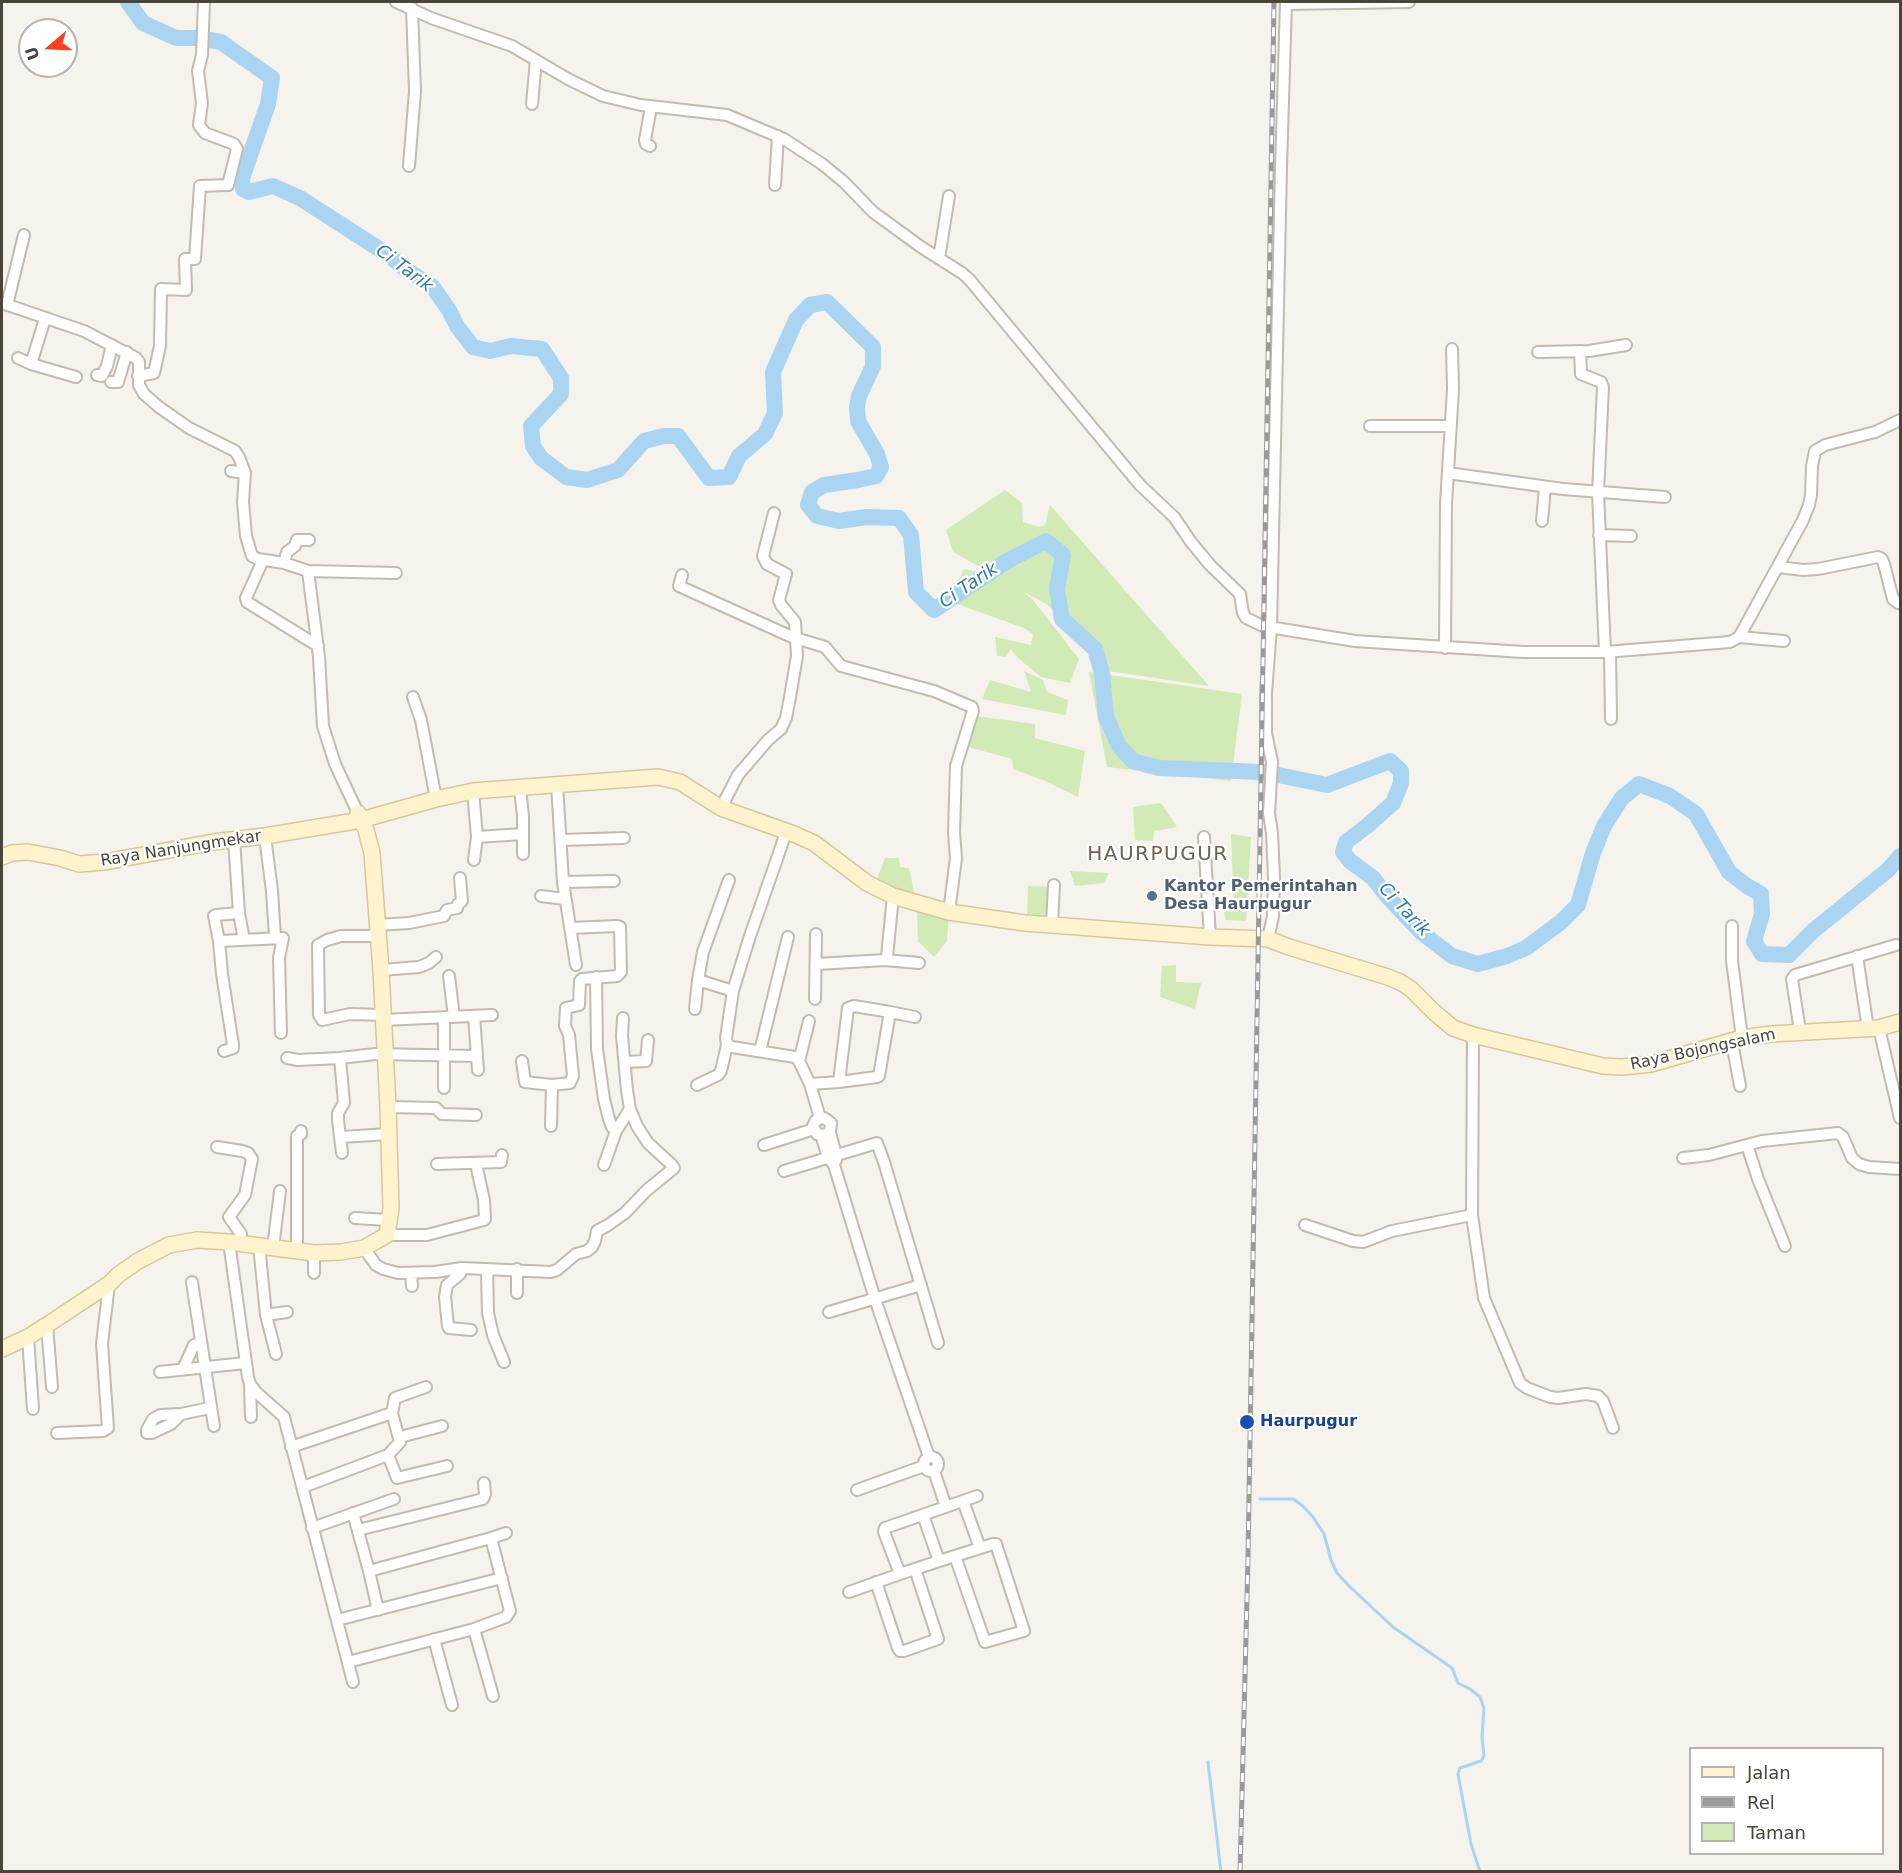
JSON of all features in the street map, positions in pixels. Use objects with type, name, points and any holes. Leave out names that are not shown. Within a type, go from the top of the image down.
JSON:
[{"type":"main road","name":"Raya Nanjungmekar","points":[[2,857],[12,853],[28,852],[79,864],[105,862],[234,839],[265,836],[473,790],[658,777],[680,782]]},
{"type":"main road","name":"Raya Bojongsalam","points":[[680,782],[721,808],[814,843],[867,883],[893,896],[950,912],[1025,923],[1210,937],[1268,939],[1388,976],[1411,989],[1454,1028],[1473,1035],[1603,1066],[1622,1067],[1665,1061],[1737,1040],[1800,1031],[1873,1028],[1900,1022]]},
{"type":"main road","points":[[2,1349],[28,1337],[109,1284],[138,1261],[169,1245],[197,1240],[235,1242],[314,1253],[341,1252],[364,1248],[388,1227],[391,1208],[389,1134],[381,970],[372,853],[366,830],[359,817]]},
{"type":"street","points":[[138,376],[154,373],[160,346],[161,289],[186,290],[185,259],[195,259],[200,186],[228,185],[237,149],[234,144],[205,133],[199,125],[202,103],[198,71],[202,55],[204,2]]},
{"type":"street","points":[[396,2],[431,18],[500,40],[603,96],[651,107],[727,115],[778,136],[822,164],[895,230],[969,279],[1140,485],[1174,517],[1210,565],[1240,594],[1246,618],[1271,628],[1355,641],[1523,652],[1607,652],[1724,643],[1735,640],[1739,637],[1778,567],[1809,506],[1815,451],[1825,445],[1875,432],[1900,420]]},
{"type":"street","points":[[1268,939],[1274,897],[1269,813],[1272,762],[1266,733],[1266,693],[1271,628],[1286,3],[1409,2]]},
{"type":"street","points":[[408,166],[415,92],[412,8]]},
{"type":"street","points":[[532,104],[536,60]]},
{"type":"street","points":[[650,146],[645,140],[651,107]]},
{"type":"street","points":[[775,185],[778,136]]},
{"type":"street","points":[[939,258],[949,196]]},
{"type":"street","points":[[24,235],[4,304],[84,331],[127,352],[138,360],[139,385],[144,394],[189,428],[235,451],[246,473],[243,502],[246,536],[252,556],[308,571],[396,573]]},
{"type":"street","points":[[31,364],[45,318]]},
{"type":"street","points":[[97,375],[102,376],[107,366],[112,345]]},
{"type":"street","points":[[1538,352],[1580,351],[1626,345]]},
{"type":"street","points":[[1445,648],[1448,473],[1453,389],[1452,349]]},
{"type":"street","points":[[1580,351],[1581,374],[1601,382],[1603,387],[1598,493],[1599,535],[1611,719]]},
{"type":"street","points":[[111,382],[118,382],[127,352]]},
{"type":"street","points":[[18,358],[76,377]]},
{"type":"street","points":[[60,385],[63,373]]},
{"type":"street","points":[[1370,426],[1451,426]]},
{"type":"street","points":[[231,471],[246,473]]},
{"type":"street","points":[[1448,473],[1598,493],[1665,497]]},
{"type":"street","points":[[1542,521],[1545,487]]},
{"type":"street","points":[[721,808],[738,775],[784,724],[794,675],[797,656],[795,622],[779,600],[786,574],[767,564],[764,559],[774,513]]},
{"type":"street","points":[[1599,535],[1631,536]]},
{"type":"street","points":[[284,563],[287,552],[295,546],[297,540],[309,540]]},
{"type":"street","points":[[1778,567],[1818,569],[1878,557],[1884,564],[1893,599],[1900,603]]},
{"type":"street","points":[[263,560],[246,598],[247,602],[318,646]]},
{"type":"street","points":[[308,571],[318,646],[323,726],[335,764],[359,817]]},
{"type":"street","points":[[682,575],[679,586],[796,639],[825,647],[841,666],[934,691],[972,707],[973,711],[956,766],[954,833],[956,858],[950,912]]},
{"type":"street","points":[[1739,637],[1784,641]]},
{"type":"street","points":[[413,697],[422,720],[436,799]]},
{"type":"street","points":[[557,784],[563,882],[576,965]]},
{"type":"street","points":[[520,788],[523,854]]},
{"type":"street","points":[[473,790],[477,837],[474,860]]},
{"type":"street","points":[[697,1085],[718,1075],[721,1071],[727,1045],[733,991],[786,832]]},
{"type":"street","points":[[477,837],[523,834]]},
{"type":"street","points":[[265,836],[275,938]]},
{"type":"street","points":[[1204,837],[1210,937]]},
{"type":"street","points":[[561,840],[624,838]]},
{"type":"street","points":[[234,839],[239,913],[244,940]]},
{"type":"street","points":[[460,878],[462,901],[457,908],[447,910],[444,916],[341,936],[318,945],[319,1015],[322,1020],[350,1014],[383,1018],[492,1015]]},
{"type":"street","points":[[695,1009],[703,952],[729,880]]},
{"type":"street","points":[[563,882],[614,881]]},
{"type":"street","points":[[1052,925],[1054,885]]},
{"type":"street","points":[[541,896],[565,899]]},
{"type":"street","points":[[885,960],[893,896]]},
{"type":"street","points":[[224,1051],[233,1048],[233,1045],[215,915],[239,913]]},
{"type":"street","points":[[1732,926],[1740,1086]]},
{"type":"street","points":[[522,1061],[525,1082],[552,1085],[570,1083],[573,1080],[569,1035],[565,1026],[566,1009],[579,1005],[582,978],[620,975],[620,927],[570,928]]},
{"type":"street","points":[[816,934],[816,999]]},
{"type":"street","points":[[760,1051],[788,937]]},
{"type":"street","points":[[219,941],[284,939],[279,958],[281,1032]]},
{"type":"street","points":[[1800,1031],[1793,976],[1896,945]]},
{"type":"street","points":[[1857,956],[1873,1028],[1898,1095],[1900,1118]]},
{"type":"street","points":[[381,970],[418,967],[429,963],[436,957]]},
{"type":"street","points":[[817,964],[885,960],[919,963]]},
{"type":"street","points":[[444,1088],[449,1017],[449,976]]},
{"type":"street","points":[[596,977],[597,1049],[604,1099],[609,1119],[616,1131]]},
{"type":"street","points":[[698,980],[733,991]]},
{"type":"street","points":[[580,991],[596,992]]},
{"type":"street","points":[[839,1082],[848,1008],[854,1006],[915,1017]]},
{"type":"street","points":[[810,1084],[879,1076],[890,1012]]},
{"type":"street","points":[[474,1016],[478,1070]]},
{"type":"street","points":[[364,1248],[376,1265],[398,1274],[462,1268],[551,1272],[557,1270],[576,1254],[587,1251],[595,1243],[597,1231],[625,1213],[647,1190],[671,1172],[672,1165],[648,1143],[630,1109],[622,1036],[623,1018]]},
{"type":"street","points":[[799,1061],[809,1021]]},
{"type":"street","points":[[1473,1035],[1472,1215],[1484,1298],[1520,1383],[1550,1397],[1586,1394],[1598,1396],[1603,1401],[1613,1428]]},
{"type":"street","points":[[625,1062],[646,1061],[648,1040]]},
{"type":"street","points":[[727,1045],[791,1056],[799,1061],[810,1084],[820,1118]]},
{"type":"street","points":[[287,1059],[445,1054],[476,1056]]},
{"type":"street","points":[[340,1058],[344,1103],[338,1113],[342,1154]]},
{"type":"street","points":[[551,1126],[552,1085]]},
{"type":"street","points":[[388,1107],[436,1108],[442,1114],[476,1115]]},
{"type":"street","points":[[604,1165],[616,1131],[630,1109]]},
{"type":"street","points":[[764,1145],[821,1132],[831,1126],[829,1121],[820,1118]]},
{"type":"street","points":[[820,1118],[814,1123],[821,1132],[833,1159],[875,1299],[929,1465],[946,1507]]},
{"type":"street","points":[[297,1250],[297,1136],[301,1134],[301,1131]]},
{"type":"street","points":[[1683,1158],[1710,1155],[1747,1144],[1806,1135],[1838,1133],[1843,1137],[1852,1158],[1859,1164],[1900,1169]]},
{"type":"street","points":[[341,1137],[389,1134]]},
{"type":"street","points":[[784,1172],[833,1159],[874,1143],[879,1146],[938,1343]]},
{"type":"street","points":[[1747,1144],[1758,1179],[1785,1246]]},
{"type":"street","points":[[217,1147],[242,1151],[252,1159],[245,1195],[230,1217],[241,1234],[235,1242],[245,1363],[250,1384],[251,1417]]},
{"type":"street","points":[[437,1164],[501,1162],[502,1155]]},
{"type":"street","points":[[356,1218],[427,1235],[484,1220],[484,1200],[476,1164]]},
{"type":"street","points":[[276,1354],[266,1315],[266,1246],[280,1191]]},
{"type":"street","points":[[1305,1226],[1363,1242],[1392,1231],[1472,1215]]},
{"type":"street","points":[[314,1253],[314,1273]]},
{"type":"street","points":[[462,1268],[460,1274],[447,1285],[445,1297],[448,1326],[471,1330]]},
{"type":"street","points":[[487,1269],[488,1313],[493,1335],[504,1362]]},
{"type":"street","points":[[517,1269],[517,1293]]},
{"type":"street","points":[[411,1273],[412,1286]]},
{"type":"street","points":[[192,1282],[214,1426]]},
{"type":"street","points":[[57,1433],[103,1431],[108,1428],[102,1344],[109,1284]]},
{"type":"street","points":[[829,1312],[921,1285]]},
{"type":"street","points":[[266,1315],[287,1312]]},
{"type":"street","points":[[47,1325],[52,1387]]},
{"type":"street","points":[[28,1337],[33,1409]]},
{"type":"street","points":[[183,1370],[194,1345],[201,1342]]},
{"type":"street","points":[[160,1372],[245,1363]]},
{"type":"street","points":[[250,1384],[282,1414],[353,1682]]},
{"type":"street","points":[[303,1487],[388,1455],[399,1443],[400,1437],[392,1413],[395,1398],[426,1387]]},
{"type":"street","points":[[181,1413],[210,1408]]},
{"type":"street","points":[[291,1447],[392,1413]]},
{"type":"street","points":[[400,1437],[442,1426]]},
{"type":"street","points":[[388,1455],[398,1479],[447,1466]]},
{"type":"street","points":[[857,1490],[929,1465]]},
{"type":"street","points":[[358,1530],[483,1499],[485,1496],[484,1483]]},
{"type":"street","points":[[900,1574],[884,1532],[885,1528],[977,1496]]},
{"type":"street","points":[[312,1528],[394,1499]]},
{"type":"street","points":[[963,1501],[980,1548]]},
{"type":"street","points":[[353,1513],[378,1610]]},
{"type":"street","points":[[923,1515],[939,1561]]},
{"type":"street","points":[[369,1571],[506,1533]]},
{"type":"street","points":[[348,1662],[474,1629],[503,1620],[508,1616],[510,1611],[491,1538]]},
{"type":"street","points":[[849,1592],[939,1561],[993,1544],[996,1544],[1023,1631],[985,1642],[955,1556]]},
{"type":"street","points":[[876,1582],[898,1648],[904,1651],[938,1639],[915,1569]]},
{"type":"street","points":[[337,1620],[502,1578]]},
{"type":"street","points":[[474,1629],[493,1696]]},
{"type":"street","points":[[434,1639],[452,1705]]},
{"type":"green space","points":[[1005,490],[1022,503],[1023,522],[1039,527],[1045,525],[1050,505],[1209,686],[1108,671],[1048,605],[1022,591],[1033,600],[1079,659],[1070,683],[1041,677],[1018,658],[1011,649],[1006,657],[997,656],[995,637],[1031,645],[1033,634],[1024,628],[949,601],[964,569],[998,577],[953,552],[946,530]]},
{"type":"green space","points":[[1024,671],[1043,680],[1047,692],[1068,700],[1066,715],[982,699],[990,680],[1031,692]]},
{"type":"green space","points":[[1089,672],[1242,694],[1231,781],[1107,767]]},
{"type":"green space","points":[[976,716],[1035,724],[1035,738],[1085,751],[1078,797],[1013,769],[1012,759],[965,746]]},
{"type":"green space","points":[[1161,803],[1177,827],[1154,831],[1153,841],[1135,840],[1133,807]]},
{"type":"green space","points":[[1231,834],[1251,837],[1246,921],[1226,920],[1224,912],[1234,909]]},
{"type":"green space","points":[[885,858],[899,858],[900,867],[909,868],[915,897],[876,882]]},
{"type":"green space","points":[[1070,871],[1109,873],[1104,883],[1075,886]]},
{"type":"green space","points":[[1028,886],[1052,887],[1050,920],[1027,919]]},
{"type":"green space","points":[[917,909],[949,915],[947,941],[934,957],[918,941]]},
{"type":"green space","points":[[1176,965],[1176,982],[1201,983],[1195,1009],[1160,997],[1162,966]]},
{"type":"waterway","name":"Ci Tarik","points":[[128,2],[143,23],[176,38],[198,38],[221,42],[272,78],[268,104],[242,178],[243,189],[249,192],[273,186],[300,198],[387,254],[432,286],[473,347],[490,351],[511,346],[542,349],[561,378],[561,394],[531,426],[533,446],[541,458],[566,477],[587,480],[618,470],[644,441],[664,436],[678,436],[709,478],[729,477],[739,456],[765,434],[775,413],[773,372],[796,320],[810,305],[827,302],[873,347],[873,366],[859,396],[857,407],[858,421],[877,454],[881,467],[876,476],[824,485],[812,492],[808,505],[817,516],[839,521],[867,517],[899,518],[911,535],[916,592],[934,610],[1007,561],[1046,541],[1063,555],[1057,589],[1062,619],[1095,649],[1102,673],[1106,717],[1119,746],[1133,761],[1159,768],[1263,772],[1327,785],[1390,761],[1401,771],[1401,783],[1393,803],[1346,842],[1343,852],[1350,861],[1373,878],[1422,933],[1452,956],[1478,964],[1507,956],[1526,948],[1561,922],[1578,905],[1593,853],[1604,826],[1621,799],[1639,784],[1670,796],[1696,814],[1729,872],[1761,894],[1762,914],[1754,941],[1762,954],[1789,955],[1813,931],[1888,870],[1900,856]]},
{"type":"waterway","points":[[1260,1499],[1293,1499],[1303,1506],[1324,1534],[1337,1573],[1349,1586],[1393,1627],[1452,1668],[1458,1683],[1480,1697],[1484,1708],[1482,1737],[1484,1756],[1481,1761],[1460,1768],[1458,1774],[1471,1844],[1480,1872]]},
{"type":"waterway","points":[[1208,1762],[1221,1872]]},
{"type":"railway","points":[[1240,1872],[1248,1558],[1274,2]]},
{"type":"place","name":"Kantor Pemerintahan Desa Haurpugur","points":[[1152,896]]},
{"type":"place","name":"Haurpugur","points":[[1247,1422]]},
{"type":"district","name":"HAURPUGUR","points":[[1158,855]]}]
